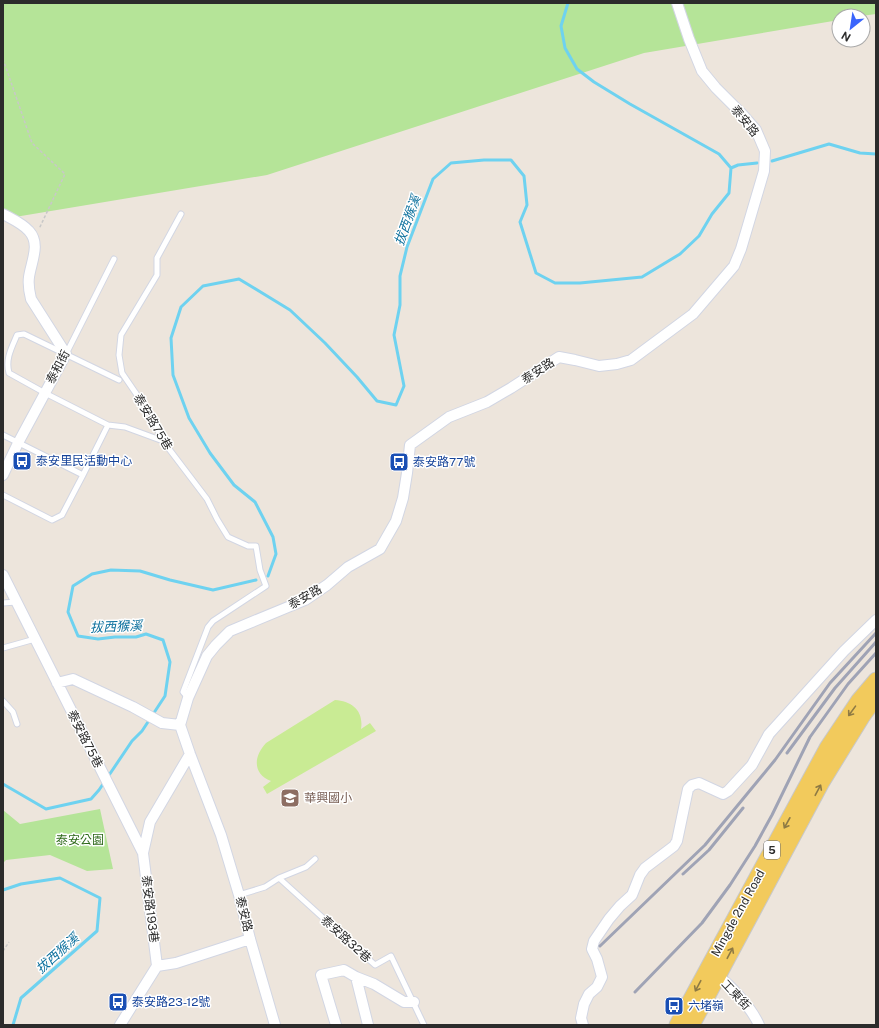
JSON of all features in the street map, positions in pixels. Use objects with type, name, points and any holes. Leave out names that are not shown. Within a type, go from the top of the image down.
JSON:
[{"type":"main road","name":"Mingde 2nd Road","points":[[692,1025],[712,972],[827,748],[855,705],[876,680]]},
{"type":"main road","name":"Mingde 2nd Road","points":[[677,1025],[712,972],[828,771],[862,717],[876,698]]},
{"type":"street","name":"泰安路","points":[[157,966],[176,963],[250,939],[221,834],[180,726],[188,698],[207,656],[216,644],[230,631],[305,600],[327,586],[348,567],[380,549],[396,521],[403,498],[408,473],[410,444],[449,418],[487,402],[559,357],[599,366],[617,364],[631,360],[693,314],[734,266],[742,249],[764,170],[765,151],[756,130],[702,71],[677,3]]},
{"type":"street","points":[[3,214],[20,223],[30,232],[34,239],[35,252],[28,288],[31,298],[66,354]]},
{"type":"street","name":"泰和街","points":[[3,475],[18,443],[66,354]]},
{"type":"street","points":[[3,575],[57,683],[73,679],[133,707],[162,723],[180,726]]},
{"type":"street","points":[[583,1025],[581,1018],[584,1004],[589,994],[598,987],[602,977],[597,958],[592,949],[594,941],[613,914],[632,895],[644,868],[674,846],[677,841],[688,789],[692,784],[699,783],[723,794],[728,791],[752,765],[769,734],[844,651],[876,620]]},
{"type":"street","name":"泰安路75巷","points":[[57,683],[143,853]]},
{"type":"street","points":[[143,853],[150,822],[190,754]]},
{"type":"street","name":"泰安路193巷","points":[[143,853],[157,966]]},
{"type":"street","points":[[250,939],[275,1025]]},
{"type":"street","points":[[120,1025],[157,966]]},
{"type":"street","points":[[336,1025],[321,975],[344,970],[356,977],[374,984],[404,1002],[414,1002]]},
{"type":"street","name":"工東街","points":[[712,972],[734,990],[760,1025]]},
{"type":"street","points":[[356,977],[368,1025]]},
{"type":"lane","name":"泰安路75巷","points":[[181,214],[157,258],[156,275],[121,335],[120,349],[122,373],[150,414],[163,441],[207,499],[228,537],[248,546],[256,546],[260,570],[266,586]]},
{"type":"lane","name":"泰和街","points":[[66,354],[114,259]]},
{"type":"lane","points":[[119,380],[24,334],[17,335],[9,353],[7,366],[8,373],[108,425],[126,426],[163,441]]},
{"type":"lane","points":[[3,495],[52,520],[62,515],[84,475],[108,425]]},
{"type":"lane","points":[[3,436],[84,475]]},
{"type":"lane","name":"泰安路","points":[[188,698],[183,692],[208,627],[213,621],[266,586]]},
{"type":"lane","points":[[3,603],[16,602]]},
{"type":"lane","points":[[3,648],[35,639]]},
{"type":"lane","points":[[3,701],[13,712],[17,724]]},
{"type":"lane","points":[[239,895],[264,887],[278,878],[306,867],[315,859]]},
{"type":"lane","name":"泰安路32巷","points":[[278,878],[375,965],[391,956],[424,1025]]},
{"type":"path","points":[[3,59],[32,143],[65,174],[34,239]]},
{"type":"path","points":[[3,951],[9,942]]},
{"type":"green space","points":[[3,3],[876,3],[876,14],[871,15],[871,8],[831,8],[831,21],[644,53],[267,175],[3,219]]},
{"type":"green space","points":[[335,700],[347,702],[356,708],[361,717],[361,729],[370,723],[376,731],[267,794],[263,787],[271,781],[261,774],[257,765],[257,759],[262,748],[266,743]]},
{"type":"green space","name":"泰安公園","points":[[100,809],[113,869],[87,871],[50,855],[6,860],[3,863],[3,810],[20,824]]},
{"type":"waterway","name":"拔西猴溪","points":[[268,576],[276,554],[273,537],[255,502],[234,485],[210,453],[189,418],[173,375],[171,338],[181,307],[203,286],[239,279],[290,310],[325,343],[377,401],[396,405],[404,386],[394,335],[400,305],[400,276],[407,247],[433,179],[451,163],[484,160],[511,160],[524,176],[527,205],[520,222],[536,273],[555,283],[580,283],[642,277],[680,254],[699,236],[712,214],[729,193],[731,168],[719,154],[630,104],[594,82],[577,69],[565,48],[561,26],[568,3]]},
{"type":"waterway","points":[[772,161],[829,144],[860,153],[876,154]]},
{"type":"waterway","points":[[731,168],[738,165],[757,163]]},
{"type":"waterway","name":"拔西猴溪","points":[[3,784],[46,809],[91,799],[99,790],[132,741],[142,731],[165,696],[170,662],[163,640],[146,634],[136,637],[98,639],[78,636],[68,612],[73,586],[92,574],[111,570],[140,571],[213,590],[256,580]]},
{"type":"waterway","name":"拔西猴溪","points":[[3,890],[21,884],[60,878],[100,898],[97,931],[21,998],[13,1025]]},
{"type":"railway","points":[[600,946],[705,845],[775,760],[830,683],[876,633]]},
{"type":"railway","points":[[787,753],[835,688],[876,642]]},
{"type":"railway","points":[[635,992],[702,923],[730,885],[755,846],[772,815],[810,737],[848,684],[876,653]]},
{"type":"railway","points":[[683,874],[709,850],[743,808]]},
{"type":"place","name":"泰安里民活動中心","points":[[22,461]]},
{"type":"place","name":"泰安路77號","points":[[399,462]]},
{"type":"place","name":"華興國小","points":[[290,798]]},
{"type":"place","name":"泰安路23-12號","points":[[118,1002]]},
{"type":"place","name":"六堵嶺","points":[[674,1006]]}]
